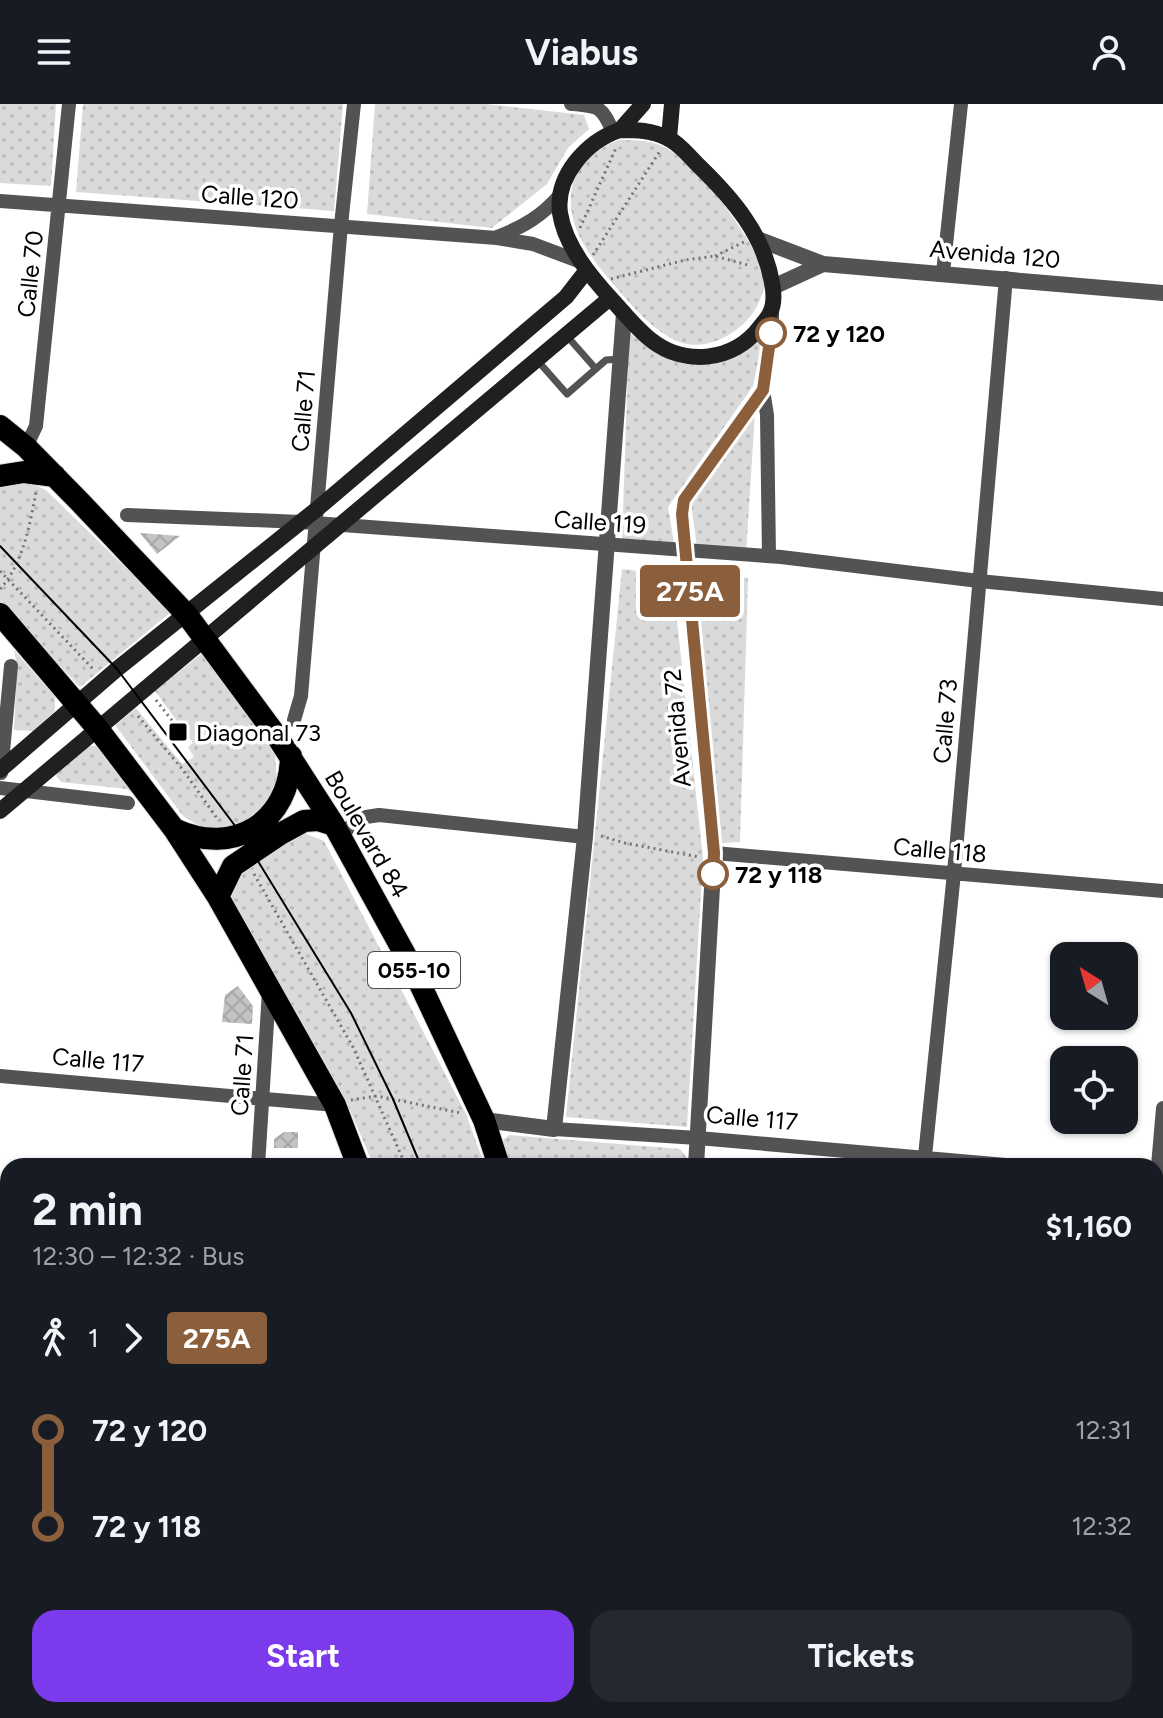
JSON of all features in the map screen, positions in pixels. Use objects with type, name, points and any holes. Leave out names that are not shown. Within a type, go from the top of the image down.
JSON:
[{"type":"highway","name":"Boulevard 84","points":[[0,426],[26,447],[47,475],[187,615],[207,638],[291,756],[413,969],[484,1120],[496,1158]]},
{"type":"highway","points":[[0,476],[24,472],[47,475]]},
{"type":"highway","points":[[0,614],[98,729],[174,829],[270,986],[335,1105],[355,1158]]},
{"type":"highway","points":[[174,829],[202,839],[217,840],[242,835],[257,827],[270,816],[287,788],[291,756]]},
{"type":"highway","points":[[218,897],[233,866],[282,833],[304,821],[318,820],[336,830]]},
{"type":"main road","points":[[617,131],[645,130],[669,138],[739,209],[760,240],[772,279],[774,299],[771,312],[753,336],[720,356],[685,356],[665,349],[652,340],[587,270],[564,225],[560,195],[569,170],[583,153],[617,131],[643,104]]},
{"type":"main road","points":[[669,138],[672,104]]},
{"type":"main road","points":[[1,769],[187,615],[312,518],[566,297],[587,270]]},
{"type":"main road","points":[[0,811],[610,298]]},
{"type":"street","name":"Calle 70","points":[[26,447],[36,426],[69,104]]},
{"type":"street","name":"Calle 71","points":[[294,720],[301,696],[314,548],[312,518],[354,104]]},
{"type":"street","points":[[571,104],[602,109],[617,131]]},
{"type":"street","points":[[943,273],[961,104]]},
{"type":"street","points":[[497,238],[522,227],[546,211],[560,195]]},
{"type":"street","name":"Calle 120","points":[[0,201],[497,238],[543,247],[587,270]]},
{"type":"street","name":"Avenida 120","points":[[760,240],[823,264],[1163,293]]},
{"type":"street","name":"Avenida 120","points":[[772,279],[823,264]]},
{"type":"street","name":"Calle 73","points":[[924,1158],[954,873],[1006,278]]},
{"type":"street","name":"Avenida 72","points":[[697,1158],[714,853],[682,514],[684,500],[763,390],[771,312]]},
{"type":"street","points":[[554,1129],[585,837],[624,313]]},
{"type":"street","points":[[763,390],[767,415],[769,556]]},
{"type":"street","name":"Calle 119","points":[[127,515],[312,518],[341,525],[769,556],[1163,599]]},
{"type":"street","points":[[11,666],[0,789],[128,803]]},
{"type":"street","points":[[336,830],[379,815],[585,837]]},
{"type":"street","name":"Calle 118","points":[[714,853],[1163,891]]},
{"type":"street","name":"Calle 71","points":[[259,1158],[270,986]]},
{"type":"street","name":"Calle 117","points":[[0,1076],[335,1105]]},
{"type":"street","points":[[1158,1158],[1163,1108]]},
{"type":"street","name":"Calle 117","points":[[484,1120],[886,1158]]},
{"type":"lane","points":[[566,335],[596,369]]},
{"type":"lane","points":[[537,360],[567,394],[606,360],[621,359]]},
{"type":"path","points":[[578,232],[619,140],[617,131]]},
{"type":"path","points":[[669,138],[591,257],[587,270],[609,279],[685,260],[715,256],[748,240],[760,240]]},
{"type":"path","points":[[715,256],[772,279]]},
{"type":"path","points":[[0,589],[17,562],[47,475]]},
{"type":"path","points":[[147,688],[174,723],[169,727]]},
{"type":"path","points":[[585,837],[598,835],[703,858],[714,853]]},
{"type":"path","points":[[335,1105],[377,1096],[442,1108],[484,1120]]},
{"type":"shaded area","points":[[0,104],[56,104],[51,186],[0,183]]},
{"type":"shaded area","points":[[83,104],[343,104],[334,211],[76,192]]},
{"type":"shaded area","points":[[375,104],[486,104],[584,115],[589,129],[568,148],[547,184],[492,228],[367,214]]},
{"type":"shaded area","points":[[619,140],[657,144],[686,163],[729,212],[769,274],[753,312],[746,322],[726,337],[691,345],[670,338],[629,302],[584,245],[571,209],[576,176],[593,154]]},
{"type":"shaded area","points":[[629,333],[659,354],[685,364],[723,362],[763,338],[753,386],[668,507],[675,549],[622,542]]},
{"type":"shaded area","points":[[755,413],[746,553],[697,547],[691,503]]},
{"type":"shaded area","points":[[13,482],[30,483],[46,490],[171,612],[80,687],[0,603],[0,486]]},
{"type":"shaded area","points":[[622,569],[672,575],[703,858],[687,1127],[566,1117]]},
{"type":"shaded area","points":[[693,572],[748,578],[740,842],[720,843]]},
{"type":"shaded area","points":[[14,650],[55,697],[55,711],[33,731],[14,730],[17,666]]},
{"type":"shaded area","points":[[205,651],[275,755],[277,782],[263,811],[243,825],[223,831],[203,828],[183,816],[115,725],[136,708],[182,764],[194,757],[188,747],[193,743],[155,691]]},
{"type":"shaded area","points":[[82,746],[97,746],[140,799],[127,789],[61,782],[56,776],[58,769]]},
{"type":"shaded area","points":[[304,833],[324,841],[466,1114],[482,1158],[371,1158],[346,1101],[228,897],[233,878]]},
{"type":"shaded area","points":[[509,1135],[680,1149],[687,1158],[505,1158],[500,1143]]},
{"type":"building","points":[[140,533],[180,536],[157,554]]},
{"type":"building","points":[[238,986],[253,1006],[252,1024],[222,1022],[225,995]]},
{"type":"building","points":[[284,1132],[298,1132],[298,1148],[274,1148],[274,1139]]},
{"type":"tram line","points":[[0,546],[117,669],[242,835],[351,1013],[418,1158]]},
{"type":"bus line","name":"275A","points":[[713,874],[714,853],[682,514],[684,500],[763,390],[771,333]]},
{"type":"place","name":"72 y 120","points":[[771,333]]},
{"type":"place","name":"Diagonal 73","points":[[178,732]]},
{"type":"place","name":"72 y 118","points":[[713,874]]}]
